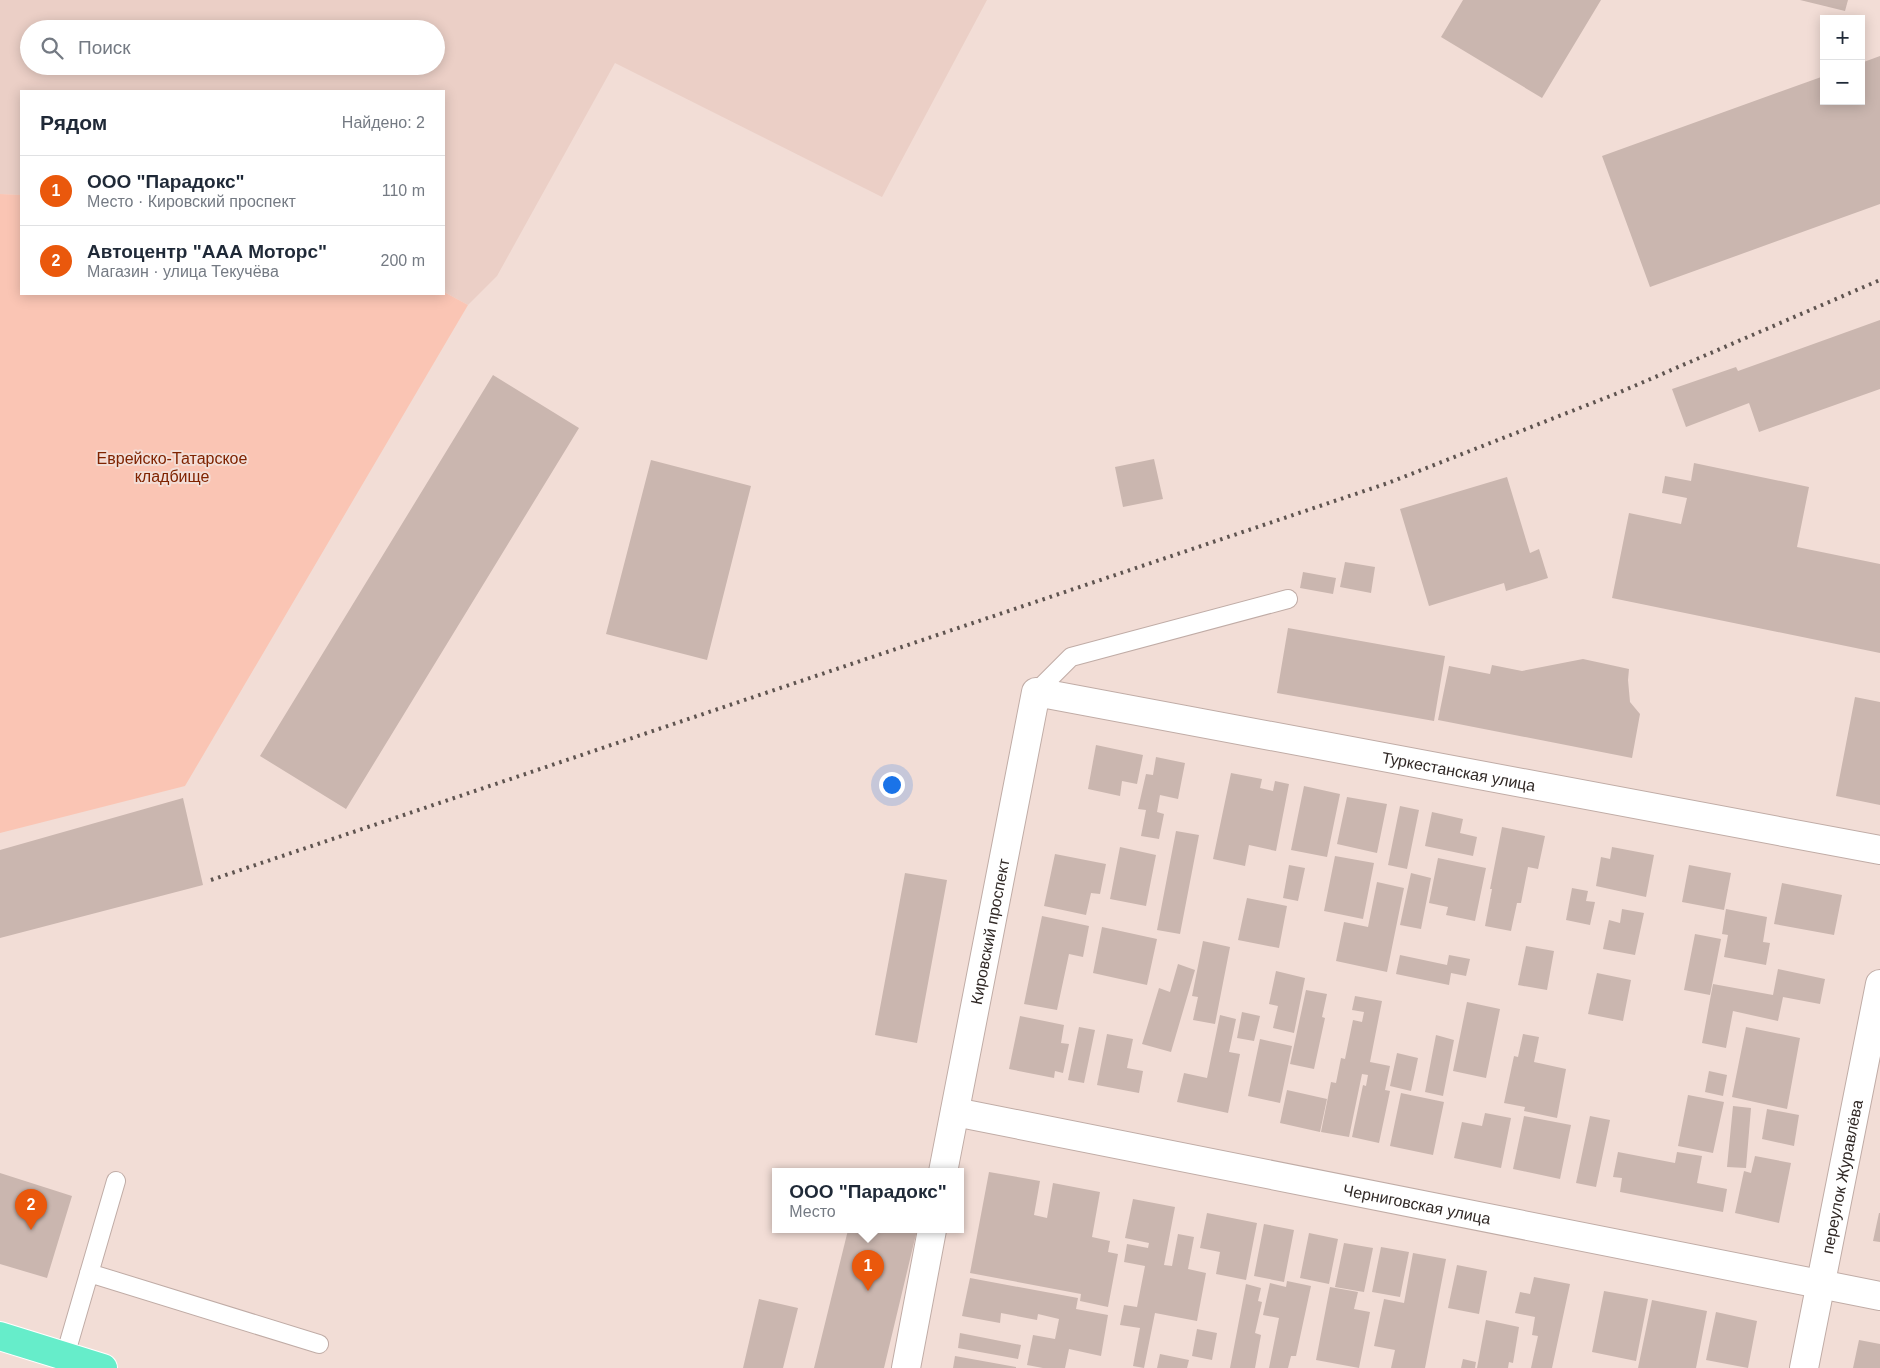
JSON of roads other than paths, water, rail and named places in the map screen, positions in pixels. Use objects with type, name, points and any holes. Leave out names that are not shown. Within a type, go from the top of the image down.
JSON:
[{"type":"main road","points":[[0,1336],[103,1368]]},
{"type":"street","name":"Туркестанская улица","points":[[1036,692],[1880,850]]},
{"type":"street","name":"Кировский проспект","points":[[945,1168],[1036,692]]},
{"type":"street","name":"переулок Журавлёва","points":[[1804,1368],[1819,1284],[1880,984]]},
{"type":"street","name":"Черниговская улица","points":[[955,1112],[1880,1296]]},
{"type":"street","points":[[906,1368],[931,1233]]},
{"type":"lane","points":[[1036,692],[1071,657],[1288,599]]},
{"type":"lane","points":[[65,1356],[116,1181]]},
{"type":"lane","points":[[89,1273],[319,1344]]},
{"type":"railway","points":[[211,880],[1388,483],[1618,393],[1880,280]]},
{"type":"place","name":"Автоцентр \"ААА Моторс\"","points":[[31,1230]]},
{"type":"place","name":"ООО \"Парадокс\"","points":[[868,1291]]},
{"type":"park label","name":"Еврейско-Татарское кладбище","points":[[172,467]]}]
